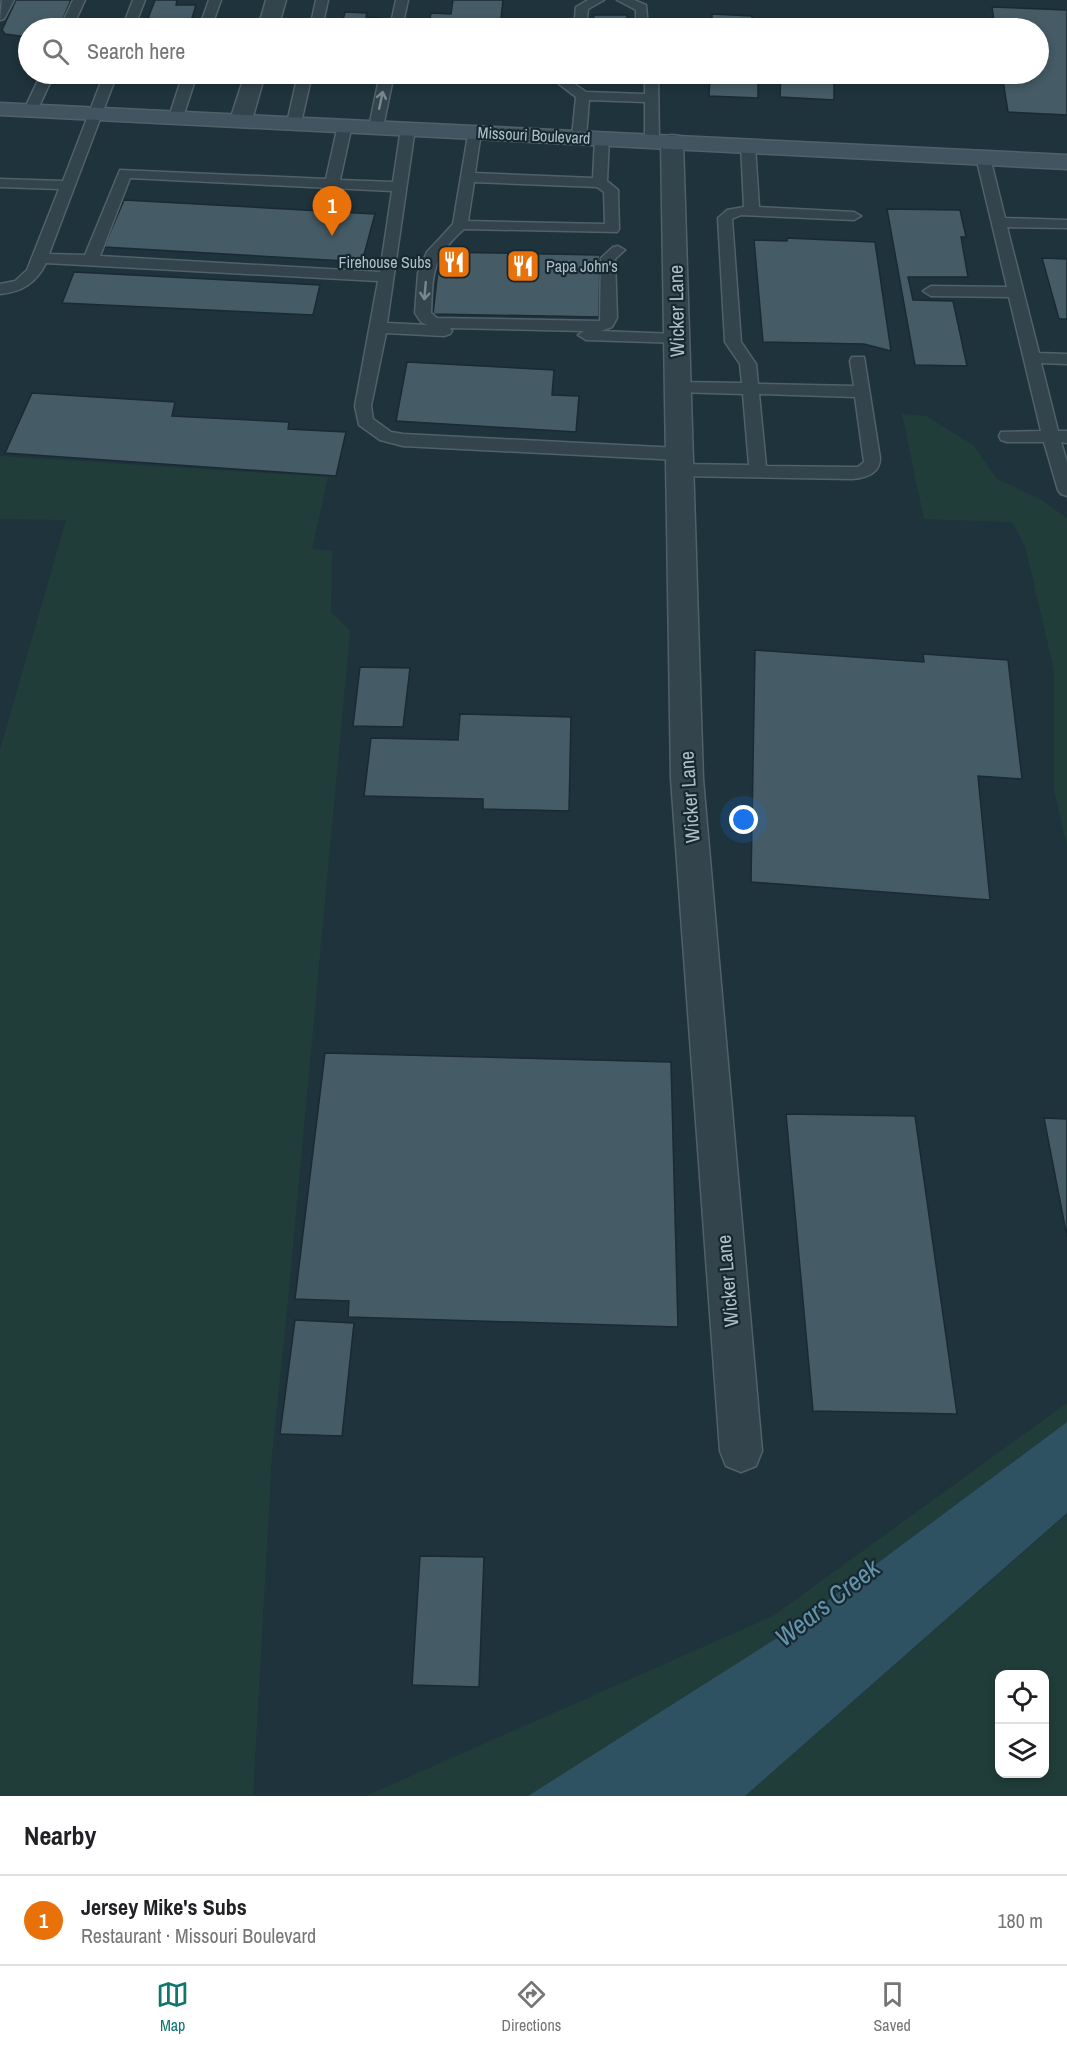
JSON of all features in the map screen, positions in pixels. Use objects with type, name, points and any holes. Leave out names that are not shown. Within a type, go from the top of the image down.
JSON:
[{"type":"main road","name":"Missouri Boulevard","points":[[0,109],[1067,162]]},
{"type":"street","points":[[271,18],[276,0]]},
{"type":"street","points":[[241,120],[252,84]]},
{"type":"street","name":"Wicker Lane","points":[[662,141],[676,339],[687,779],[741,1451]]},
{"type":"lane","points":[[0,16],[8,0]]},
{"type":"lane","points":[[71,18],[79,0]]},
{"type":"lane","points":[[132,18],[139,0]]},
{"type":"lane","points":[[209,18],[215,0]]},
{"type":"lane","points":[[318,18],[322,0]]},
{"type":"lane","points":[[330,18],[335,0]]},
{"type":"lane","points":[[571,18],[572,2],[576,0]]},
{"type":"lane","points":[[581,18],[582,7],[598,0]]},
{"type":"lane","points":[[623,0],[642,8],[642,18]]},
{"type":"lane","points":[[652,0],[652,18]]},
{"type":"lane","points":[[31,110],[43,84]]},
{"type":"lane","points":[[0,289],[23,284],[34,274],[106,84]]},
{"type":"lane","points":[[176,117],[187,84]]},
{"type":"lane","points":[[294,123],[303,84]]},
{"type":"lane","points":[[302,89],[307,84]]},
{"type":"lane","points":[[376,127],[385,84]]},
{"type":"lane","points":[[566,84],[583,96],[652,99]]},
{"type":"lane","points":[[652,84],[652,99],[662,141]]},
{"type":"lane","points":[[579,137],[583,96]]},
{"type":"lane","points":[[332,184],[345,125]]},
{"type":"lane","points":[[408,128],[379,328],[363,406],[365,420],[386,436],[402,440],[678,462],[758,471],[852,473],[868,468],[872,464],[858,361]]},
{"type":"lane","points":[[474,132],[460,225],[437,245],[428,258],[423,313],[426,319],[435,323],[600,327],[607,324],[609,318],[608,258],[618,250]]},
{"type":"lane","points":[[600,183],[602,138]]},
{"type":"lane","points":[[748,145],[752,212]]},
{"type":"lane","points":[[983,157],[1033,358],[1059,437],[1067,490]]},
{"type":"lane","points":[[90,260],[125,173],[401,187]]},
{"type":"lane","points":[[467,177],[600,183],[611,190],[612,229],[618,238],[619,336]]},
{"type":"lane","points":[[0,183],[68,185]]},
{"type":"lane","points":[[758,471],[748,364],[734,342],[725,218],[732,213],[752,212],[855,216]]},
{"type":"lane","points":[[999,222],[1067,224]]},
{"type":"lane","points":[[460,225],[612,229]]},
{"type":"lane","points":[[40,258],[387,277]]},
{"type":"lane","points":[[931,291],[1016,292]]},
{"type":"lane","points":[[379,328],[676,339]]},
{"type":"lane","points":[[1033,358],[1067,359]]},
{"type":"lane","points":[[677,387],[862,392]]},
{"type":"lane","points":[[1007,436],[1059,437]]},
{"type":"green space","points":[[902,414],[926,416],[973,445],[996,478],[1043,501],[1067,518],[1067,847],[1054,790],[1054,670],[1025,546],[1012,522],[924,519]]},
{"type":"green space","points":[[0,456],[328,477],[312,549],[332,551],[331,612],[350,631],[272,1454],[253,1796],[0,1796],[0,750],[66,520],[0,519]]},
{"type":"green space","points":[[1067,1403],[1067,1422],[777,1638],[528,1796],[366,1796],[773,1616]]},
{"type":"green space","points":[[1067,1514],[1067,1796],[745,1796]]},
{"type":"water","name":"Wears Creek","points":[[1067,1422],[1067,1513],[745,1796],[528,1796],[777,1638]]},
{"type":"building","points":[[16,0],[71,0],[63,18],[18,18],[18,36],[5,34],[2,30]]},
{"type":"building","points":[[155,0],[177,0],[176,5],[196,5],[192,18],[148,18]]},
{"type":"building","points":[[453,0],[503,0],[501,18],[430,18],[431,13],[451,14]]},
{"type":"building","points":[[992,7],[1067,10],[1067,115],[1008,112],[1004,84],[1049,84],[1049,18],[994,18]]},
{"type":"building","points":[[345,12],[367,13],[366,17],[381,18],[344,18]]},
{"type":"building","points":[[712,14],[752,16],[752,18],[712,18]]},
{"type":"building","points":[[594,15],[627,15],[627,18],[594,18]]},
{"type":"building","points":[[710,84],[758,84],[758,98],[709,96]]},
{"type":"building","points":[[781,84],[834,84],[834,100],[780,97]]},
{"type":"building","points":[[124,200],[375,214],[362,262],[104,247]]},
{"type":"building","points":[[887,209],[960,210],[966,237],[961,237],[968,277],[908,277],[913,300],[953,301],[967,366],[915,365]]},
{"type":"building","points":[[787,238],[875,242],[891,351],[864,344],[763,342],[754,240],[787,241]]},
{"type":"building","points":[[440,252],[600,255],[599,317],[433,314]]},
{"type":"building","points":[[1042,258],[1067,259],[1067,319],[1059,319]]},
{"type":"building","points":[[74,272],[320,285],[313,315],[62,303]]},
{"type":"building","points":[[407,362],[554,370],[552,395],[579,396],[576,432],[396,421]]},
{"type":"building","points":[[32,393],[175,402],[172,416],[289,422],[288,429],[346,432],[336,476],[5,453]]},
{"type":"building","points":[[755,650],[924,662],[923,654],[1008,660],[1022,779],[978,776],[990,900],[751,882]]},
{"type":"building","points":[[360,667],[410,668],[403,727],[353,726]]},
{"type":"building","points":[[460,714],[571,717],[569,811],[483,809],[483,799],[364,796],[371,738],[458,740]]},
{"type":"building","points":[[325,1053],[671,1062],[678,1327],[348,1317],[349,1301],[295,1299]]},
{"type":"building","points":[[786,1114],[915,1116],[957,1414],[813,1411]]},
{"type":"building","points":[[1044,1118],[1067,1119],[1067,1237]]},
{"type":"building","points":[[295,1320],[354,1323],[342,1436],[280,1434]]},
{"type":"building","points":[[420,1556],[484,1557],[479,1687],[412,1685]]},
{"type":"place","name":"Jersey Mike's Subs","points":[[332,236]]},
{"type":"place","name":"Firehouse Subs","points":[[454,262]]},
{"type":"place","name":"Papa John's","points":[[523,266]]}]
